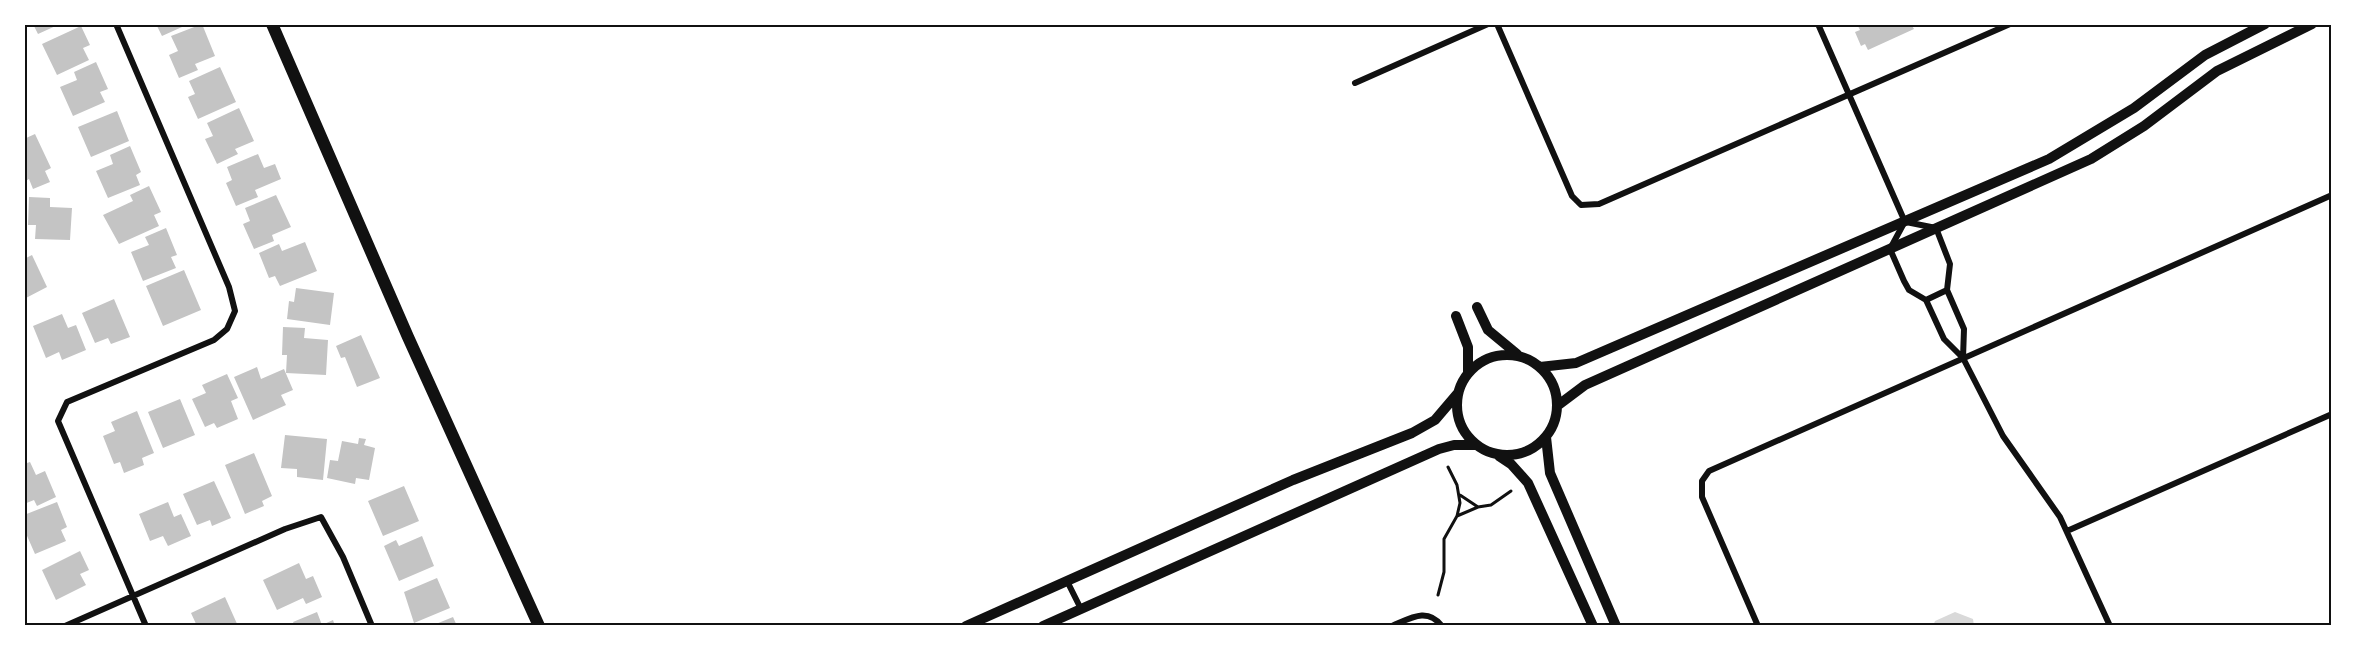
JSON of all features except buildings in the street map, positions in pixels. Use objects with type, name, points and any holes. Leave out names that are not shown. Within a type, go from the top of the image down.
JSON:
[{"type":"main road","points":[[272,24],[408,337],[539,626]]},
{"type":"street","points":[[116,24],[229,287],[235,311],[227,329],[214,340],[67,402],[58,421],[146,626]]},
{"type":"street","points":[[1354,82],[1488,24]]},
{"type":"street","points":[[1497,24],[1572,196],[1581,205],[1599,204],[2010,24]]},
{"type":"street","points":[[1818,24],[1905,222]]},
{"type":"street","points":[[1540,367],[1576,363],[1959,200],[2079,143],[2134,108],[2205,55],[2265,24]]},
{"type":"street","points":[[1557,406],[1585,385],[2091,159],[2144,126],[2217,70],[2312,24]]},
{"type":"street","points":[[1758,626],[1702,497],[1702,481],[1709,471],[2332,195]]},
{"type":"street","points":[[1905,222],[1936,228]]},
{"type":"street","points":[[1890,249],[1905,222]]},
{"type":"street","points":[[1936,228],[1950,264],[1947,290],[1965,329],[1963,358]]},
{"type":"street","points":[[1890,249],[1910,290],[1926,300],[1944,339],[1963,358],[2003,436],[2037,481],[2067,531],[2110,626]]},
{"type":"street","points":[[1926,300],[1947,290]]},
{"type":"street","points":[[1477,307],[1488,330],[1520,356],[1540,367],[1553,385],[1557,406],[1552,428],[1546,437],[1528,450],[1507,455],[1496,454]]},
{"type":"street","points":[[1456,316],[1468,347],[1468,373]]},
{"type":"street","points":[[966,626],[1293,480],[1412,433],[1435,420],[1458,393],[1468,373],[1486,358],[1497,355],[1520,356]]},
{"type":"street","points":[[1458,393],[1458,416],[1468,437],[1476,445],[1511,464],[1528,483],[1593,626]]},
{"type":"street","points":[[2067,531],[2332,414]]},
{"type":"street","points":[[1546,437],[1550,473],[1616,626]]},
{"type":"street","points":[[1043,626],[1439,449],[1454,445],[1476,445]]},
{"type":"street","points":[[65,626],[285,529],[321,517],[343,557],[372,626]]},
{"type":"street","points":[[1067,581],[1081,609]]},
{"type":"street","points":[[1392,626],[1420,614],[1432,616],[1442,626]]},
{"type":"path","points":[[1438,595],[1444,572],[1444,539],[1457,516],[1459,494],[1448,466]]},
{"type":"path","points":[[1457,516],[1478,507],[1491,505],[1511,491]]},
{"type":"path","points":[[1459,494],[1478,507]]},
{"type":"shaded area","points":[[1955,612],[1973,619],[1974,626],[1933,626],[1935,621]]}]
